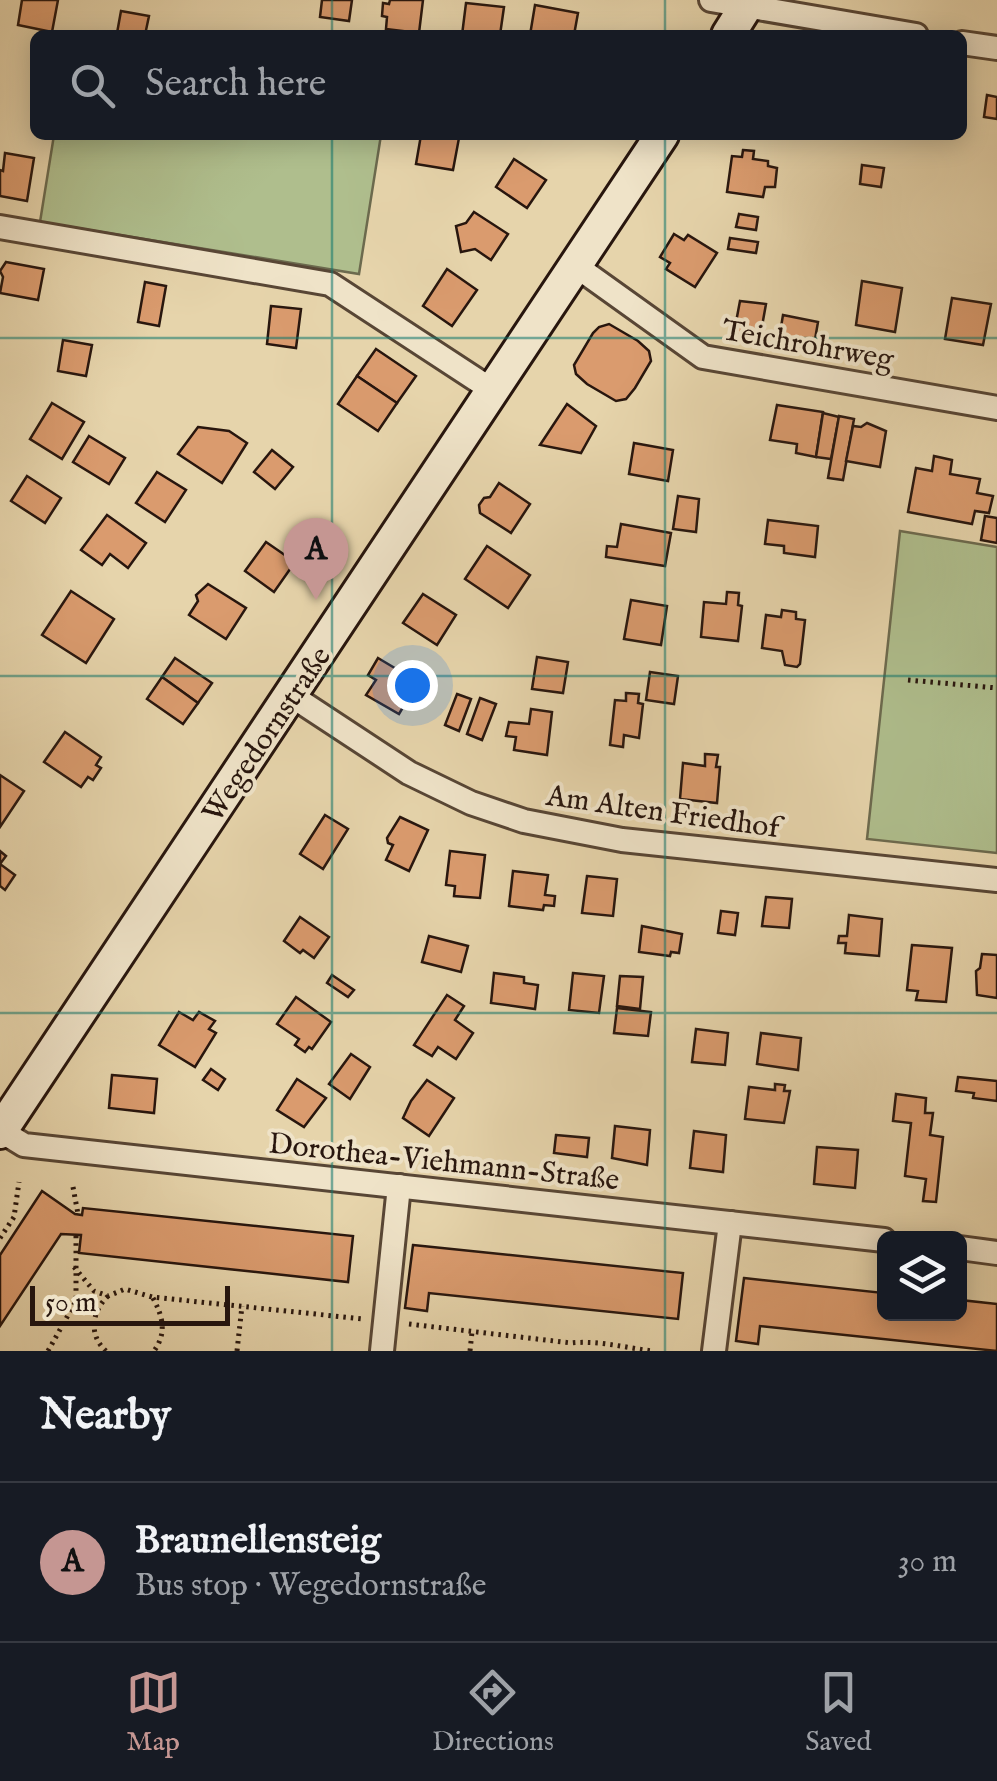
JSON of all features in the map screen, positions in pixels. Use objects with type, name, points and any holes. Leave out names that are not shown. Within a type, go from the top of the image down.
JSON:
[{"type":"street","points":[[711,0],[748,3],[890,30]]},
{"type":"street","points":[[731,30],[748,3]]},
{"type":"street","points":[[967,43],[997,48]]},
{"type":"street","name":"Wegedornstraße","points":[[3,1122],[292,696],[659,140]]},
{"type":"street","points":[[0,227],[330,284],[492,390]]},
{"type":"street","name":"Teichrohrweg","points":[[576,266],[703,357],[997,408]]},
{"type":"street","name":"Am Alten Friedhof","points":[[292,696],[409,773],[524,821],[638,842],[997,880]]},
{"type":"street","name":"Dorothea-Viehmann-Straße","points":[[3,1122],[24,1145],[877,1239]]},
{"type":"street","points":[[382,1351],[399,1186]]},
{"type":"street","points":[[714,1351],[730,1223]]},
{"type":"street","points":[[967,1249],[997,1252]]},
{"type":"path","points":[[908,680],[997,688]]},
{"type":"path","points":[[0,1238],[14,1217],[19,1182]]},
{"type":"path","points":[[73,1186],[78,1214]]},
{"type":"path","points":[[48,1351],[76,1301],[76,1235]]},
{"type":"path","points":[[74,1267],[94,1290],[108,1296]]},
{"type":"path","points":[[106,1351],[99,1345],[93,1323],[98,1305],[124,1289],[152,1297],[571,1343],[591,1341],[653,1351]]},
{"type":"path","points":[[152,1297],[161,1314],[163,1332],[154,1351]]},
{"type":"path","points":[[237,1351],[242,1306]]},
{"type":"path","points":[[470,1351],[472,1332]]},
{"type":"path","points":[[566,1351],[571,1343]]},
{"type":"green space","points":[[53,140],[380,140],[359,274],[40,222]]},
{"type":"green space","points":[[900,531],[997,547],[997,853],[867,839]]},
{"type":"building","points":[[22,0],[58,0],[52,30],[18,25]]},
{"type":"building","points":[[322,0],[352,0],[349,21],[320,17]]},
{"type":"building","points":[[390,0],[423,0],[419,30],[386,29],[383,3],[389,4]]},
{"type":"building","points":[[466,3],[504,7],[501,30],[463,30]]},
{"type":"building","points":[[535,5],[578,13],[575,30],[531,30]]},
{"type":"building","points":[[121,11],[149,16],[146,30],[118,30]]},
{"type":"building","points":[[987,95],[997,97],[997,119],[984,117]]},
{"type":"building","points":[[420,140],[459,140],[453,170],[416,164]]},
{"type":"building","points":[[743,150],[754,151],[753,159],[768,161],[768,166],[777,168],[775,187],[765,187],[763,197],[727,192],[732,156],[742,157]]},
{"type":"building","points":[[5,153],[34,158],[27,201],[0,196],[0,170],[3,171]]},
{"type":"building","points":[[514,159],[546,180],[527,208],[496,187]]},
{"type":"building","points":[[862,165],[884,168],[881,187],[860,184]]},
{"type":"building","points":[[474,212],[508,234],[491,260],[475,249],[461,252],[456,226],[466,223]]},
{"type":"building","points":[[739,214],[758,217],[756,230],[736,227]]},
{"type":"building","points":[[674,234],[684,240],[688,235],[717,253],[695,287],[666,269],[670,263],[660,257]]},
{"type":"building","points":[[730,238],[758,242],[756,253],[728,249]]},
{"type":"building","points":[[6,262],[44,269],[38,300],[0,293],[0,271]]},
{"type":"building","points":[[447,269],[477,290],[452,326],[423,306]]},
{"type":"building","points":[[862,281],[902,288],[895,332],[856,325]]},
{"type":"building","points":[[145,282],[166,286],[159,326],[138,322]]},
{"type":"building","points":[[952,298],[991,304],[983,345],[945,339]]},
{"type":"building","points":[[740,301],[766,304],[759,343],[733,338]]},
{"type":"building","points":[[271,306],[301,309],[296,348],[267,344]]},
{"type":"building","points":[[783,315],[818,322],[813,351],[778,345]]},
{"type":"building","points":[[609,324],[638,341],[649,351],[651,361],[626,399],[616,401],[587,384],[576,374],[574,365],[593,333]]},
{"type":"building","points":[[63,340],[92,345],[86,376],[58,371]]},
{"type":"building","points":[[376,349],[416,376],[397,403],[357,376]]},
{"type":"building","points":[[357,376],[397,403],[378,431],[338,404]]},
{"type":"building","points":[[52,403],[84,422],[62,459],[30,439]]},
{"type":"building","points":[[567,404],[596,426],[581,453],[540,445]]},
{"type":"building","points":[[777,405],[823,412],[816,457],[796,453],[797,444],[770,440]]},
{"type":"building","points":[[823,413],[839,417],[831,459],[816,457]]},
{"type":"building","points":[[839,416],[854,419],[843,480],[828,478]]},
{"type":"building","points":[[867,423],[886,431],[880,467],[846,461],[853,426]]},
{"type":"building","points":[[198,427],[229,431],[247,443],[222,483],[178,454]]},
{"type":"building","points":[[89,436],[125,458],[109,484],[73,462]]},
{"type":"building","points":[[634,443],[673,450],[668,481],[629,474]]},
{"type":"building","points":[[272,450],[293,467],[275,489],[254,472]]},
{"type":"building","points":[[934,456],[952,460],[950,474],[980,479],[977,493],[993,496],[989,513],[975,511],[972,524],[908,512],[916,468],[932,471]]},
{"type":"building","points":[[157,472],[186,490],[165,522],[136,503]]},
{"type":"building","points":[[27,476],[61,498],[45,523],[11,501]]},
{"type":"building","points":[[499,483],[530,504],[511,533],[480,513],[479,505]]},
{"type":"building","points":[[678,496],[699,499],[696,532],[673,529]]},
{"type":"building","points":[[107,515],[146,543],[128,568],[110,554],[102,565],[81,550]]},
{"type":"building","points":[[985,516],[997,518],[997,543],[981,540]]},
{"type":"building","points":[[768,520],[818,526],[815,557],[784,553],[784,546],[765,544]]},
{"type":"building","points":[[621,524],[671,533],[665,566],[606,557],[607,546],[617,547]]},
{"type":"building","points":[[266,542],[295,562],[274,592],[245,571]]},
{"type":"building","points":[[487,546],[530,575],[508,608],[465,579]]},
{"type":"building","points":[[208,584],[246,608],[226,639],[189,615],[198,601],[196,595]]},
{"type":"building","points":[[71,591],[114,619],[86,663],[42,635]]},
{"type":"building","points":[[727,592],[739,593],[738,605],[742,606],[738,641],[701,637],[704,602],[726,604]]},
{"type":"building","points":[[423,594],[456,615],[437,645],[403,623]]},
{"type":"building","points":[[631,600],[667,606],[661,645],[624,639]]},
{"type":"building","points":[[782,610],[796,612],[796,619],[805,620],[797,667],[785,665],[782,651],[762,648],[766,615],[781,617]]},
{"type":"building","points":[[537,657],[568,662],[563,693],[532,689]]},
{"type":"building","points":[[175,658],[212,683],[198,703],[162,677]]},
{"type":"building","points":[[378,658],[418,682],[399,714],[366,695],[376,680],[368,675]]},
{"type":"building","points":[[650,672],[678,676],[674,704],[646,700]]},
{"type":"building","points":[[162,677],[198,703],[183,724],[147,699]]},
{"type":"building","points":[[626,693],[639,694],[638,703],[643,704],[639,738],[624,735],[623,747],[610,745],[615,700],[626,701]]},
{"type":"building","points":[[457,694],[471,699],[459,731],[445,725]]},
{"type":"building","points":[[480,698],[496,704],[482,740],[467,734]]},
{"type":"building","points":[[531,709],[552,712],[547,755],[514,750],[516,737],[506,736],[509,722],[529,724]]},
{"type":"building","points":[[65,732],[101,757],[96,765],[101,768],[93,780],[88,777],[81,787],[44,762]]},
{"type":"building","points":[[705,754],[718,755],[717,803],[680,799],[683,763],[705,766]]},
{"type":"building","points":[[0,775],[24,791],[0,827]]},
{"type":"building","points":[[325,815],[348,829],[323,869],[300,854]]},
{"type":"building","points":[[400,817],[428,830],[409,871],[386,860],[393,845],[387,838]]},
{"type":"building","points":[[450,851],[485,855],[480,898],[454,896],[455,886],[446,885]]},
{"type":"building","points":[[0,864],[15,875],[5,890],[0,886]]},
{"type":"building","points":[[513,871],[548,875],[545,895],[555,896],[554,906],[544,905],[543,910],[509,906]]},
{"type":"building","points":[[587,876],[617,879],[613,916],[582,913]]},
{"type":"building","points":[[766,897],[792,899],[789,928],[762,926]]},
{"type":"building","points":[[721,911],[738,913],[735,935],[718,933]]},
{"type":"building","points":[[849,915],[882,919],[879,956],[845,953],[846,943],[838,943],[839,936],[847,936]]},
{"type":"building","points":[[300,917],[329,937],[314,958],[284,941]]},
{"type":"building","points":[[642,926],[682,934],[679,953],[671,952],[670,956],[639,952]]},
{"type":"building","points":[[429,936],[468,946],[461,972],[422,962]]},
{"type":"building","points":[[912,945],[952,948],[946,1002],[916,1000],[918,991],[907,990]]},
{"type":"building","points":[[982,954],[997,955],[997,998],[977,995],[976,971]]},
{"type":"building","points":[[494,973],[524,977],[524,983],[538,985],[535,1009],[491,1003]]},
{"type":"building","points":[[573,973],[604,976],[599,1013],[569,1010]]},
{"type":"building","points":[[332,975],[354,990],[348,997],[327,983]]},
{"type":"building","points":[[620,976],[643,977],[640,1009],[617,1006]]},
{"type":"building","points":[[447,995],[464,1006],[455,1020],[473,1033],[456,1059],[438,1047],[432,1056],[414,1045]]},
{"type":"building","points":[[296,997],[331,1022],[312,1049],[309,1047],[305,1052],[295,1045],[299,1039],[277,1024]]},
{"type":"building","points":[[617,1008],[651,1012],[648,1036],[614,1033]]},
{"type":"building","points":[[179,1012],[193,1020],[199,1012],[215,1021],[209,1029],[216,1033],[195,1067],[159,1045]]},
{"type":"building","points":[[696,1029],[728,1033],[725,1065],[692,1062]]},
{"type":"building","points":[[761,1033],[801,1038],[798,1070],[757,1064]]},
{"type":"building","points":[[351,1054],[370,1067],[350,1099],[329,1084]]},
{"type":"building","points":[[211,1069],[225,1079],[218,1090],[203,1080]]},
{"type":"building","points":[[112,1075],[157,1079],[154,1113],[109,1108]]},
{"type":"building","points":[[958,1077],[997,1081],[997,1101],[956,1091]]},
{"type":"building","points":[[297,1079],[326,1098],[304,1127],[277,1110]]},
{"type":"building","points":[[427,1080],[454,1098],[429,1136],[403,1118]]},
{"type":"building","points":[[775,1084],[785,1085],[784,1091],[790,1091],[784,1123],[745,1119],[749,1087],[775,1090]]},
{"type":"building","points":[[896,1094],[926,1098],[925,1113],[933,1113],[930,1135],[943,1137],[936,1202],[923,1201],[926,1179],[905,1176],[911,1123],[893,1121]]},
{"type":"building","points":[[615,1126],[650,1130],[647,1165],[612,1158]]},
{"type":"building","points":[[694,1131],[726,1135],[723,1172],[690,1168]]},
{"type":"building","points":[[556,1135],[589,1138],[587,1157],[554,1153]]},
{"type":"building","points":[[817,1147],[858,1150],[855,1188],[814,1184]]},
{"type":"building","points":[[42,1191],[75,1214],[82,1215],[83,1208],[353,1236],[348,1282],[79,1253],[81,1235],[61,1234],[0,1326],[0,1255]]},
{"type":"building","points":[[413,1245],[683,1273],[678,1319],[429,1293],[427,1311],[405,1308]]},
{"type":"building","points":[[744,1278],[877,1292],[877,1321],[967,1321],[967,1301],[997,1304],[997,1351],[760,1326],[758,1344],[736,1341]]},
{"type":"place","name":"Braunellensteig","points":[[316,600]]}]
